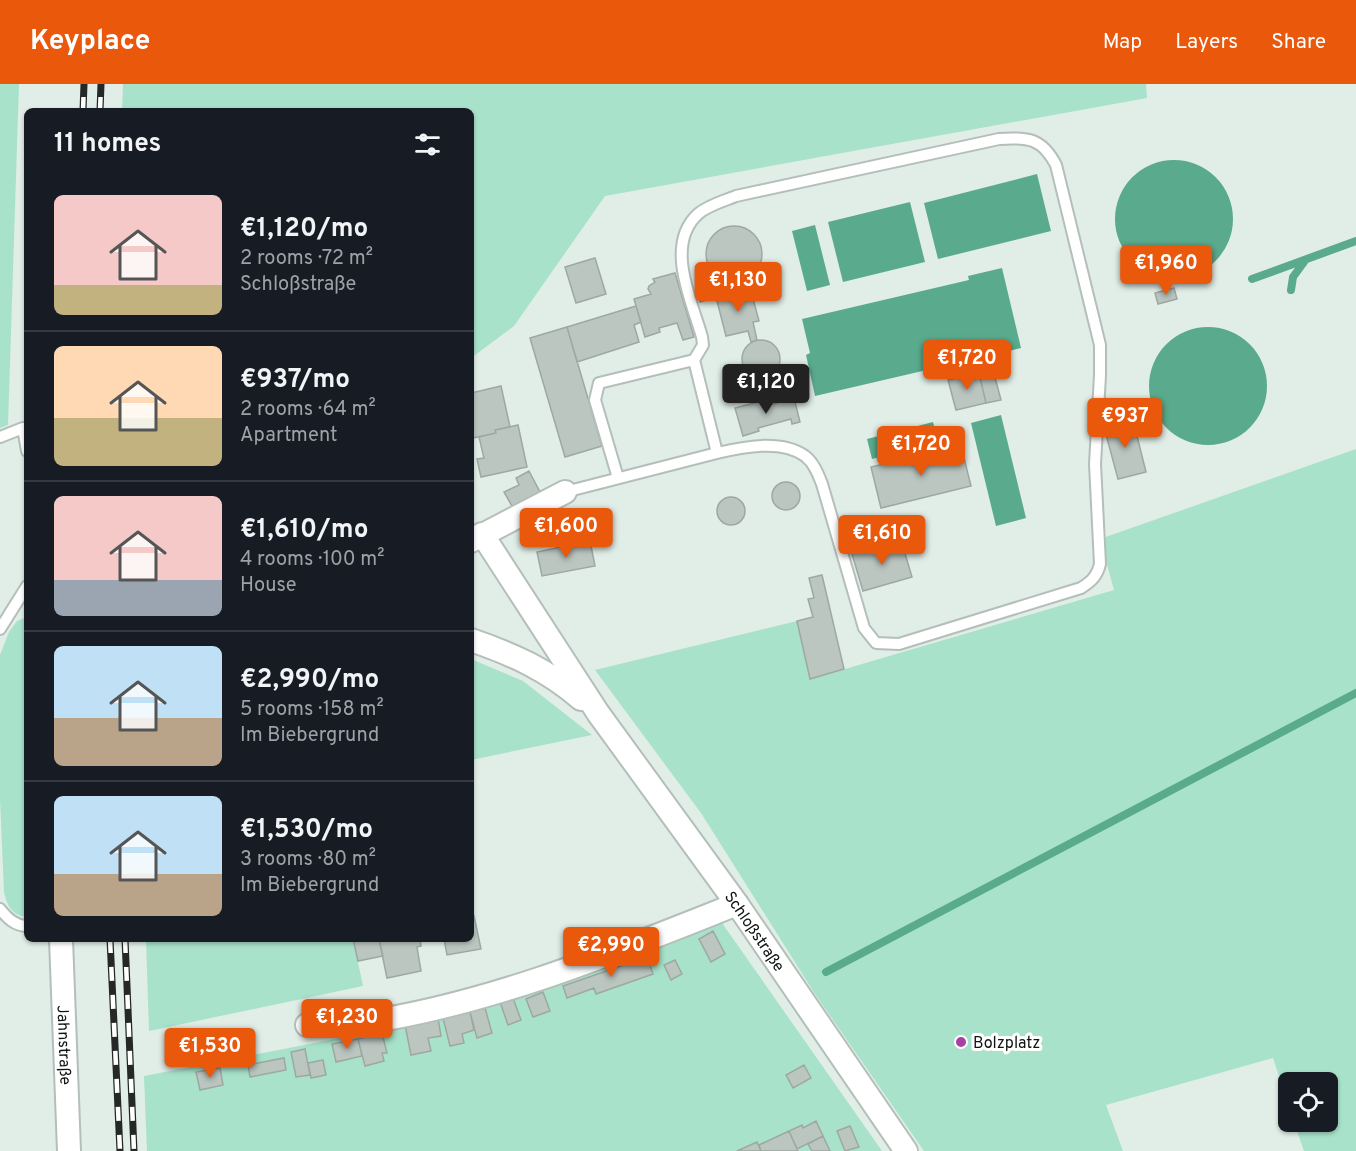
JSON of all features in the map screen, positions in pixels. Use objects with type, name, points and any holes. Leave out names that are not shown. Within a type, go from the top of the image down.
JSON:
[{"type":"street","name":"Schloßstraße","points":[[565,492],[476,538],[598,713],[737,904],[906,1151]]},
{"type":"street","name":"Schloßstraße","points":[[474,641],[508,652],[546,671],[598,713]]},
{"type":"street","points":[[307,1025],[360,1024],[477,998],[629,947],[737,904]]},
{"type":"street","name":"Jahnstraße","points":[[61,942],[69,1151]]},
{"type":"lane","points":[[565,492],[734,449],[774,447],[796,452],[811,463],[818,472],[864,628],[876,643],[900,644],[1081,588],[1092,581],[1098,573],[1100,564],[1095,464],[1100,345],[1056,165],[1049,153],[1034,141],[1023,138],[999,139],[736,196],[699,213],[691,223],[682,248],[683,271],[702,337],[703,345],[694,360],[717,453]]},
{"type":"lane","points":[[618,478],[596,400],[599,383],[694,360]]},
{"type":"lane","points":[[0,436],[23,428],[24,434]]},
{"type":"lane","points":[[0,629],[24,591]]},
{"type":"lane","points":[[0,909],[8,919],[24,925]]},
{"type":"shaded area","points":[[0,84],[19,84],[8,425],[0,428]]},
{"type":"shaded area","points":[[123,84],[1146,84],[1147,98],[605,196],[514,326],[474,356],[474,108],[122,108]]},
{"type":"shaded area","points":[[1174,160],[1197,164],[1216,177],[1229,196],[1233,219],[1229,242],[1216,261],[1197,274],[1174,278],[1151,274],[1132,261],[1119,242],[1115,219],[1119,196],[1132,177],[1151,164]]},
{"type":"shaded area","points":[[1037,174],[1051,231],[938,259],[924,203]]},
{"type":"shaded area","points":[[910,202],[925,262],[843,282],[828,222]]},
{"type":"shaded area","points":[[815,225],[830,285],[807,291],[792,231]]},
{"type":"shaded area","points":[[1002,268],[1021,348],[815,396],[806,355],[810,353],[802,319],[969,280],[968,276]]},
{"type":"shaded area","points":[[1208,327],[1231,331],[1250,344],[1263,363],[1267,386],[1263,409],[1250,428],[1231,441],[1208,445],[1185,441],[1166,428],[1153,409],[1149,386],[1153,363],[1166,344],[1185,331]]},
{"type":"shaded area","points":[[1001,415],[1026,518],[996,526],[971,423]]},
{"type":"shaded area","points":[[933,422],[938,442],[872,459],[867,439]]},
{"type":"shaded area","points":[[1356,449],[1356,1151],[1304,1151],[1297,1132],[1338,1132],[1338,1072],[1278,1073],[1273,1058],[1106,1105],[1123,1151],[924,1151],[815,994],[701,813],[595,670],[797,621],[811,679],[1114,590],[1100,539]]},
{"type":"shaded area","points":[[24,618],[24,916],[11,909],[4,892],[0,799],[0,655],[9,632],[17,621]]},
{"type":"shaded area","points":[[474,660],[523,681],[592,735],[474,759]]},
{"type":"shaded area","points":[[722,923],[882,1151],[147,1151],[144,1076],[485,1008]]},
{"type":"shaded area","points":[[146,942],[354,942],[363,986],[149,1031]]},
{"type":"building","points":[[734,226],[745,228],[754,234],[760,243],[762,254],[760,265],[754,274],[745,280],[734,282],[723,280],[714,274],[708,265],[706,254],[708,243],[714,234],[723,228]]},
{"type":"building","points":[[595,258],[606,294],[576,303],[565,267]]},
{"type":"building","points":[[675,273],[694,337],[683,340],[677,323],[659,328],[660,332],[645,337],[634,299],[651,294],[648,289],[655,282],[653,279]]},
{"type":"building","points":[[712,282],[716,297],[700,302],[696,286]]},
{"type":"building","points":[[735,282],[741,282],[745,297],[752,295],[759,321],[753,322],[757,340],[751,342],[748,331],[726,336],[716,297],[737,292]]},
{"type":"building","points":[[1174,288],[1177,299],[1158,304],[1155,293]]},
{"type":"building","points":[[636,306],[641,322],[634,325],[639,342],[577,362],[567,327]]},
{"type":"building","points":[[567,327],[602,446],[565,457],[530,338]]},
{"type":"building","points":[[761,340],[775,345],[780,359],[775,373],[761,378],[747,373],[742,359],[747,345]]},
{"type":"building","points":[[993,370],[1001,400],[986,403],[979,373]]},
{"type":"building","points":[[979,373],[986,403],[956,410],[948,380]]},
{"type":"building","points":[[501,386],[510,427],[474,438],[474,392]]},
{"type":"building","points":[[794,398],[800,422],[792,424],[791,419],[758,428],[759,431],[743,436],[735,408],[762,401],[763,407]]},
{"type":"building","points":[[1133,420],[1146,472],[1118,479],[1104,427]]},
{"type":"building","points":[[518,425],[527,467],[481,477],[477,459],[484,458],[479,437],[496,433],[495,430]]},
{"type":"building","points":[[961,446],[971,486],[881,508],[871,467]]},
{"type":"building","points":[[529,471],[540,492],[512,506],[504,492],[519,485],[516,478]]},
{"type":"building","points":[[786,482],[796,486],[800,496],[796,506],[786,510],[776,506],[772,496],[776,486]]},
{"type":"building","points":[[731,497],[741,501],[745,511],[741,521],[731,525],[721,521],[717,511],[721,501]]},
{"type":"building","points":[[901,540],[912,577],[863,591],[852,554]]},
{"type":"building","points":[[590,541],[595,566],[542,576],[537,552]]},
{"type":"building","points":[[822,575],[844,669],[810,679],[797,621],[813,617],[808,599],[814,598],[809,578]]},
{"type":"building","points":[[474,916],[481,949],[447,955],[445,942],[474,942]]},
{"type":"building","points":[[713,931],[725,954],[711,962],[699,939]]},
{"type":"building","points":[[354,942],[380,942],[383,956],[358,961]]},
{"type":"building","points":[[380,942],[420,942],[421,946],[417,947],[421,971],[387,978]]},
{"type":"building","points":[[647,957],[653,974],[596,994],[594,988],[567,998],[563,986]]},
{"type":"building","points":[[675,960],[682,974],[671,980],[664,965]]},
{"type":"building","points":[[543,992],[550,1011],[533,1017],[526,999]]},
{"type":"building","points":[[513,998],[521,1020],[508,1025],[500,1002]]},
{"type":"building","points":[[485,1008],[492,1033],[477,1038],[470,1012]]},
{"type":"building","points":[[470,1012],[474,1030],[462,1034],[464,1043],[450,1046],[443,1018]]},
{"type":"building","points":[[438,1018],[441,1036],[428,1038],[431,1051],[411,1055],[405,1025]]},
{"type":"building","points":[[382,1033],[387,1053],[382,1053],[384,1061],[365,1066],[358,1039]]},
{"type":"building","points":[[358,1039],[362,1056],[336,1062],[332,1044]]},
{"type":"building","points":[[305,1049],[310,1075],[296,1077],[291,1052]]},
{"type":"building","points":[[284,1058],[286,1070],[250,1077],[248,1065]]},
{"type":"building","points":[[323,1060],[326,1075],[311,1078],[308,1063]]},
{"type":"building","points":[[804,1065],[811,1078],[793,1088],[786,1075]]},
{"type":"building","points":[[220,1068],[223,1085],[200,1090],[196,1072]]},
{"type":"building","points":[[816,1121],[823,1136],[797,1149],[789,1131],[802,1125],[803,1128]]},
{"type":"building","points":[[850,1126],[859,1147],[845,1151],[837,1131]]},
{"type":"building","points":[[789,1131],[798,1151],[761,1151],[759,1145]]},
{"type":"building","points":[[823,1136],[830,1151],[812,1151],[808,1144]]},
{"type":"building","points":[[757,1142],[761,1151],[737,1151]]},
{"type":"waterway","points":[[1252,279],[1356,241]]},
{"type":"waterway","points":[[1291,290],[1293,277],[1304,262]]},
{"type":"waterway","points":[[826,972],[1356,693]]},
{"type":"railway","points":[[83,108],[84,84]]},
{"type":"railway","points":[[100,108],[101,84]]},
{"type":"railway","points":[[110,942],[120,1151]]},
{"type":"railway","points":[[125,942],[134,1151]]},
{"type":"place","name":"Bolzplatz","points":[[961,1042]]}]
